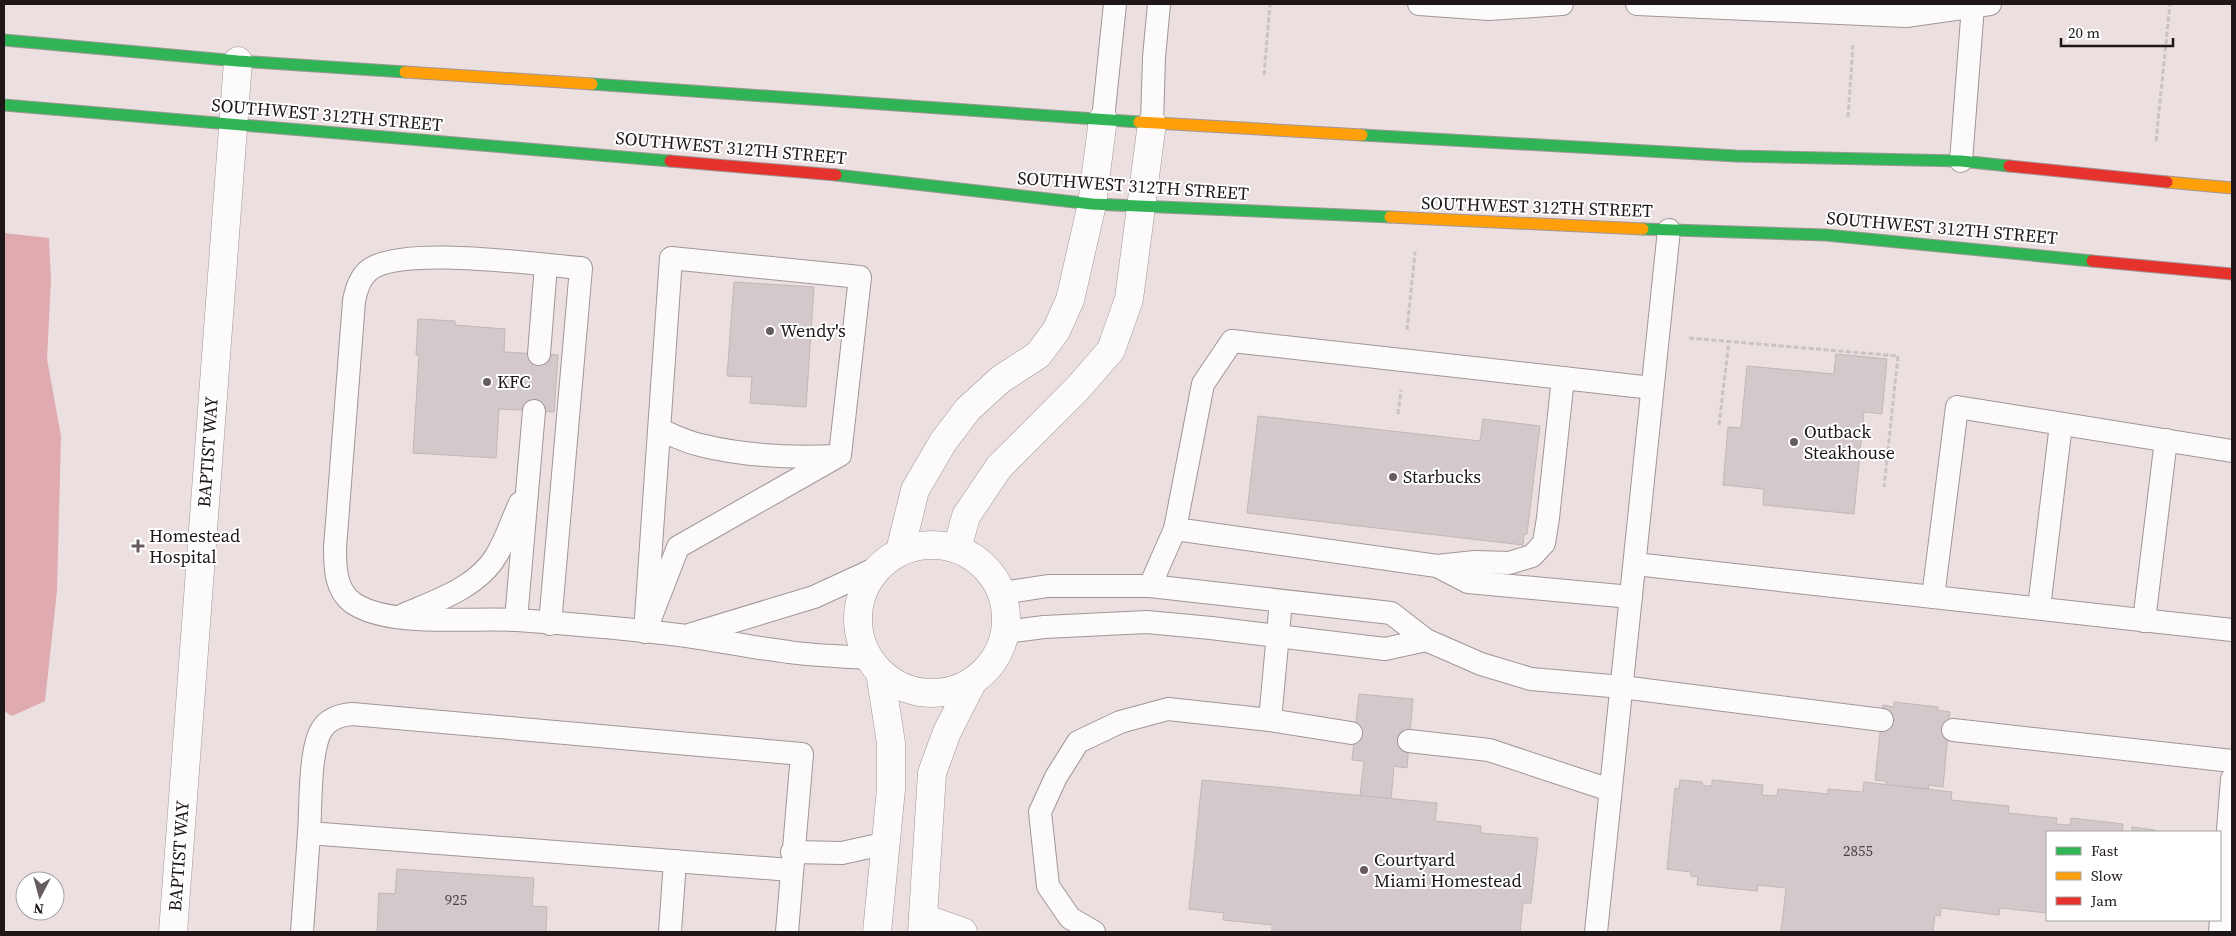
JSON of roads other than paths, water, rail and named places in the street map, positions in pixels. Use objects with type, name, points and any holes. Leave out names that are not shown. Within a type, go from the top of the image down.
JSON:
[{"type":"main road","points":[[4,40],[238,61],[1152,123],[1736,156],[1961,161],[2232,188]]},
{"type":"main road","name":"SOUTHWEST 312TH STREET","points":[[4,105],[866,177],[1092,204],[1142,208],[1826,235],[2232,274]]},
{"type":"street","name":"BAPTIST WAY","points":[[173,932],[238,61]]},
{"type":"street","points":[[900,551],[915,490],[942,442],[968,409],[1001,379],[1038,354],[1056,331],[1070,300],[1092,204],[1103,119]]},
{"type":"street","points":[[958,549],[966,516],[998,467],[1078,388],[1111,350],[1130,299],[1152,123]]},
{"type":"street","points":[[874,665],[904,688],[932,693],[960,688],[973,681],[988,668],[999,651],[1005,632],[1006,612],[1002,593],[992,575],[976,559],[958,549],[938,545],[919,546],[900,551],[877,568],[866,584],[857,621],[860,640],[874,665],[891,743],[891,789],[877,932]]},
{"type":"street","points":[[963,932],[922,925],[932,773],[947,732],[973,681]]},
{"type":"lane","points":[[1103,119],[1115,4]]},
{"type":"lane","points":[[1152,123],[1154,57],[1159,4]]},
{"type":"lane","points":[[1419,4],[1490,6],[1562,4]]},
{"type":"lane","points":[[1637,4],[1761,7],[1855,15],[1906,16],[1981,5],[1961,161]]},
{"type":"lane","points":[[1596,932],[1669,230]]},
{"type":"lane","points":[[550,624],[581,268],[426,256],[392,260],[369,270],[358,284],[354,301],[335,548],[336,572],[344,595],[354,604],[397,618],[516,620],[550,624],[646,632],[686,636],[874,665]]},
{"type":"lane","points":[[646,632],[671,258],[860,278],[840,455]]},
{"type":"lane","points":[[539,354],[546,265]]},
{"type":"lane","points":[[1150,586],[1175,529],[1203,384],[1232,341],[1652,388]]},
{"type":"lane","points":[[1175,529],[1437,566],[1474,562],[1509,563],[1532,556],[1544,543],[1563,378]]},
{"type":"lane","points":[[1933,596],[1957,407],[2232,451]]},
{"type":"lane","points":[[516,620],[534,411]]},
{"type":"lane","points":[[2039,608],[2061,424]]},
{"type":"lane","points":[[660,430],[699,445],[747,454],[810,457],[840,455]]},
{"type":"lane","points":[[2144,621],[2166,440]]},
{"type":"lane","points":[[646,632],[678,547],[840,455]]},
{"type":"lane","points":[[397,618],[451,594],[480,576],[496,556],[528,488]]},
{"type":"lane","points":[[1635,564],[2232,630]]},
{"type":"lane","points":[[1437,566],[1468,582],[1631,597]]},
{"type":"lane","points":[[686,636],[814,597],[877,568]]},
{"type":"lane","points":[[1002,593],[1048,586],[1150,586],[1391,613],[1426,640],[1481,664],[1531,679],[1622,687],[1882,720]]},
{"type":"lane","points":[[1270,720],[1281,601]]},
{"type":"lane","points":[[1005,632],[1044,627],[1147,622],[1384,649],[1426,640]]},
{"type":"lane","points":[[1094,932],[1070,918],[1048,886],[1040,812],[1056,777],[1078,742],[1120,722],[1168,709],[1270,720],[1351,733]]},
{"type":"lane","points":[[302,932],[313,768],[318,736],[322,728],[337,716],[352,714],[802,754],[787,932]]},
{"type":"lane","points":[[1953,730],[2232,761]]},
{"type":"lane","points":[[1409,741],[1489,750],[1610,790]]},
{"type":"lane","points":[[2221,919],[2232,779]]},
{"type":"lane","points":[[309,833],[676,861],[792,861],[887,843]]},
{"type":"lane","points":[[670,932],[676,861]]},
{"type":"place","name":"Wendy's","points":[[770,331]]},
{"type":"place","name":"KFC","points":[[487,382]]},
{"type":"place","name":"Outback Steakhouse","points":[[1794,442]]},
{"type":"place","name":"Starbucks","points":[[1393,477]]},
{"type":"place","name":"Homestead Hospital","points":[[138,546]]},
{"type":"place","name":"Courtyard Miami Homestead","points":[[1364,870]]}]
